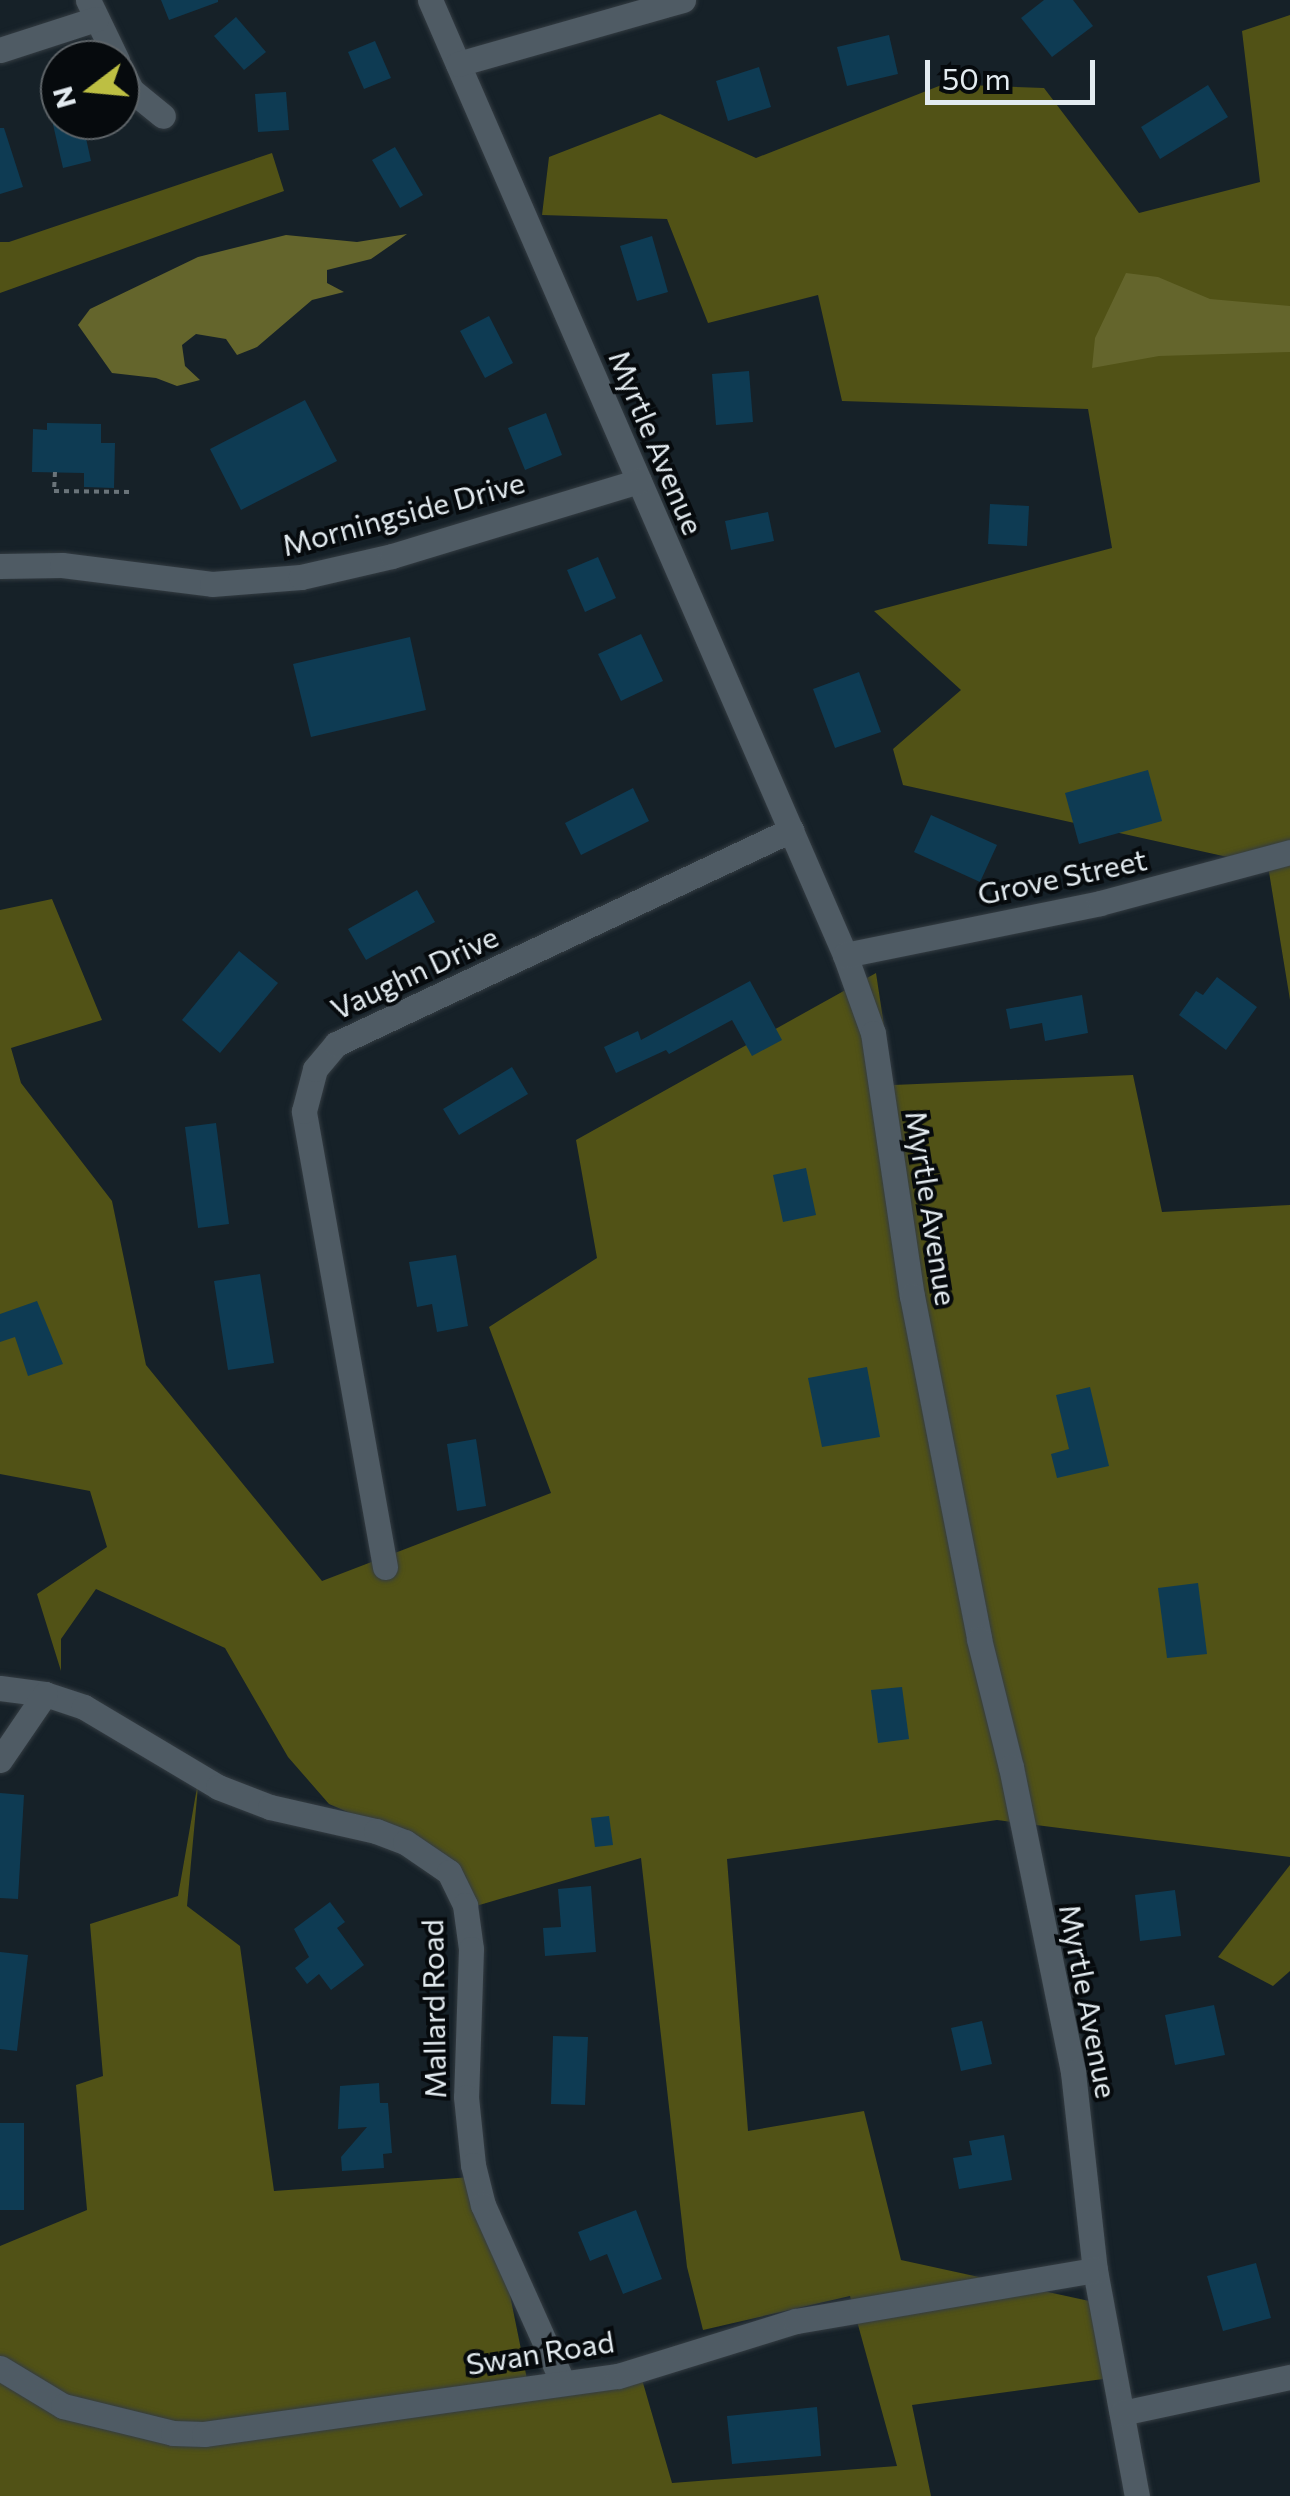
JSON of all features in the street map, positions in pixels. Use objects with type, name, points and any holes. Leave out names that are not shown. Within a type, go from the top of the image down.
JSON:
[{"type":"street","name":"Myrtle Avenue","points":[[430,0],[845,954],[873,1033],[915,1315],[979,1639],[1012,1766],[1074,2072],[1095,2270],[1137,2496]]},
{"type":"street","points":[[458,64],[683,0]]},
{"type":"street","points":[[0,50],[92,9],[107,40]]},
{"type":"street","points":[[140,98],[162,116]]},
{"type":"street","name":"Morningside Drive","points":[[0,566],[62,565],[212,584],[301,578],[392,556],[639,480]]},
{"type":"street","name":"Vaughn Drive","points":[[385,1567],[304,1111],[315,1069],[336,1044],[791,830]]},
{"type":"street","name":"Grove Street","points":[[845,954],[1100,903],[1290,852]]},
{"type":"street","name":"Mallard Road","points":[[0,1688],[45,1694],[120,1726],[218,1786],[270,1807],[376,1830],[405,1842],[448,1872],[465,1905],[471,1949],[466,2097],[473,2165],[484,2205],[562,2382]]},
{"type":"street","points":[[0,1760],[45,1694]]},
{"type":"street","name":"Swan Road","points":[[0,2368],[63,2406],[172,2433],[258,2428],[618,2376],[796,2321],[1095,2270]]},
{"type":"street","points":[[1122,2413],[1290,2377]]},
{"type":"path","points":[[55,472],[54,491],[130,492]]},
{"type":"shaded area","points":[[1290,15],[1290,1000],[1268,866],[903,785],[893,749],[961,690],[874,611],[1112,548],[1088,409],[842,401],[818,295],[708,323],[667,219],[542,215],[549,157],[660,114],[756,158],[944,84],[1044,88],[1139,213],[1260,182],[1242,31]]},
{"type":"shaded area","points":[[272,153],[284,191],[0,293],[0,242]]},
{"type":"shaded area","points":[[407,234],[371,259],[327,270],[327,283],[344,292],[312,300],[257,347],[237,355],[226,339],[196,334],[182,345],[185,366],[200,380],[177,386],[156,378],[112,373],[78,325],[90,309],[198,257],[286,235],[357,242]]},
{"type":"shaded area","points":[[1126,273],[1158,277],[1210,299],[1290,306],[1290,352],[1159,356],[1092,368],[1095,338]]},
{"type":"shaded area","points":[[52,899],[102,1020],[11,1048],[21,1083],[112,1201],[146,1365],[322,1581],[551,1493],[489,1327],[597,1258],[576,1140],[876,973],[893,1085],[1133,1075],[1162,1212],[1290,1205],[1290,1857],[997,1820],[727,1859],[748,2131],[864,2111],[901,2260],[1103,2304],[1118,2377],[912,2405],[931,2496],[0,2496],[0,2246],[87,2210],[76,2085],[103,2076],[90,1924],[178,1896],[199,1776],[187,1906],[240,1946],[274,2191],[486,2176],[530,2394],[641,2376],[672,2483],[897,2466],[850,2296],[703,2330],[687,2267],[641,1858],[476,1906],[438,1851],[329,1804],[288,1757],[225,1648],[96,1589],[61,1639],[61,1671],[37,1594],[107,1547],[90,1491],[0,1474],[0,910]]},
{"type":"shaded area","points":[[1290,1865],[1290,1971],[1273,1986],[1218,1957]]},
{"type":"building","points":[[161,0],[218,0],[218,2],[169,20]]},
{"type":"building","points":[[1044,0],[1073,0],[1093,26],[1052,57],[1021,18]]},
{"type":"building","points":[[236,17],[266,52],[244,70],[214,36]]},
{"type":"building","points":[[889,35],[898,74],[847,86],[837,47]]},
{"type":"building","points":[[375,41],[391,78],[364,89],[348,52]]},
{"type":"building","points":[[759,67],[771,107],[728,121],[716,81]]},
{"type":"building","points":[[1208,85],[1228,117],[1160,159],[1141,127]]},
{"type":"building","points":[[286,92],[289,130],[258,132],[255,94]]},
{"type":"building","points":[[0,128],[4,128],[23,187],[0,194]]},
{"type":"building","points":[[57,140],[86,140],[91,161],[63,168]]},
{"type":"building","points":[[395,147],[423,195],[400,208],[372,160]]},
{"type":"building","points":[[652,236],[668,292],[637,301],[620,246]]},
{"type":"building","points":[[489,316],[513,363],[485,378],[460,331]]},
{"type":"building","points":[[749,371],[753,422],[716,425],[712,374]]},
{"type":"building","points":[[305,400],[337,461],[241,510],[210,449]]},
{"type":"building","points":[[546,413],[562,455],[525,470],[508,428]]},
{"type":"building","points":[[47,423],[101,424],[101,443],[115,443],[114,488],[84,487],[84,473],[32,472],[33,429],[47,430]]},
{"type":"building","points":[[990,504],[1029,506],[1027,546],[988,544]]},
{"type":"building","points":[[768,512],[774,541],[731,550],[725,521]]},
{"type":"building","points":[[598,557],[616,598],[585,612],[567,570]]},
{"type":"building","points":[[641,634],[663,681],[621,701],[598,654]]},
{"type":"building","points":[[410,637],[426,710],[311,737],[293,664]]},
{"type":"building","points":[[859,672],[881,732],[835,748],[813,689]]},
{"type":"building","points":[[1148,770],[1162,821],[1079,844],[1065,793]]},
{"type":"building","points":[[633,788],[649,821],[581,855],[565,823]]},
{"type":"building","points":[[931,815],[997,845],[980,882],[914,852]]},
{"type":"building","points":[[417,890],[435,922],[366,960],[348,929]]},
{"type":"building","points":[[239,951],[278,983],[220,1053],[182,1020]]},
{"type":"building","points":[[1217,977],[1257,1007],[1226,1050],[1179,1015],[1196,991],[1203,995]]},
{"type":"building","points":[[750,981],[782,1040],[752,1056],[732,1020],[669,1054],[666,1050],[616,1073],[604,1047],[638,1031],[641,1040]]},
{"type":"building","points":[[1082,995],[1088,1033],[1045,1041],[1042,1023],[1010,1029],[1006,1009]]},
{"type":"building","points":[[512,1067],[528,1094],[459,1135],[443,1109]]},
{"type":"building","points":[[216,1123],[229,1224],[198,1228],[185,1127]]},
{"type":"building","points":[[806,1168],[816,1215],[783,1222],[773,1175]]},
{"type":"building","points":[[456,1255],[468,1326],[437,1332],[432,1304],[417,1307],[409,1262]]},
{"type":"building","points":[[260,1274],[274,1363],[228,1370],[214,1281]]},
{"type":"building","points":[[37,1301],[63,1364],[28,1376],[15,1337],[0,1342],[0,1314]]},
{"type":"building","points":[[867,1367],[880,1437],[822,1447],[808,1378]]},
{"type":"building","points":[[1090,1387],[1109,1466],[1057,1478],[1051,1454],[1069,1449],[1056,1395]]},
{"type":"building","points":[[476,1439],[486,1506],[457,1511],[447,1444]]},
{"type":"building","points":[[1198,1583],[1207,1654],[1167,1658],[1158,1588]]},
{"type":"building","points":[[902,1687],[909,1739],[878,1743],[871,1690]]},
{"type":"building","points":[[0,1793],[24,1795],[18,1899],[0,1898]]},
{"type":"building","points":[[609,1816],[613,1845],[595,1847],[591,1818]]},
{"type":"building","points":[[591,1886],[596,1952],[545,1956],[543,1928],[561,1927],[558,1889]]},
{"type":"building","points":[[1175,1890],[1181,1936],[1140,1941],[1135,1895]]},
{"type":"building","points":[[330,1902],[345,1922],[337,1928],[364,1965],[331,1990],[319,1974],[307,1984],[295,1968],[309,1957],[294,1929]]},
{"type":"building","points":[[0,1952],[28,1955],[17,2051],[0,2049]]},
{"type":"building","points":[[1214,2005],[1225,2055],[1175,2065],[1165,2015]]},
{"type":"building","points":[[982,2021],[992,2064],[961,2071],[951,2028]]},
{"type":"building","points":[[553,2036],[588,2037],[585,2105],[551,2104]]},
{"type":"building","points":[[379,2083],[380,2103],[388,2103],[392,2153],[383,2154],[384,2168],[342,2171],[341,2157],[367,2127],[338,2129],[340,2086]]},
{"type":"building","points":[[0,2123],[24,2123],[24,2210],[0,2210]]},
{"type":"building","points":[[1004,2135],[1012,2180],[959,2189],[953,2158],[972,2155],[969,2141]]},
{"type":"building","points":[[636,2210],[662,2279],[623,2294],[607,2254],[590,2261],[578,2232]]},
{"type":"building","points":[[1256,2263],[1271,2318],[1223,2331],[1207,2276]]},
{"type":"building","points":[[817,2407],[821,2456],[732,2464],[727,2416]]}]
